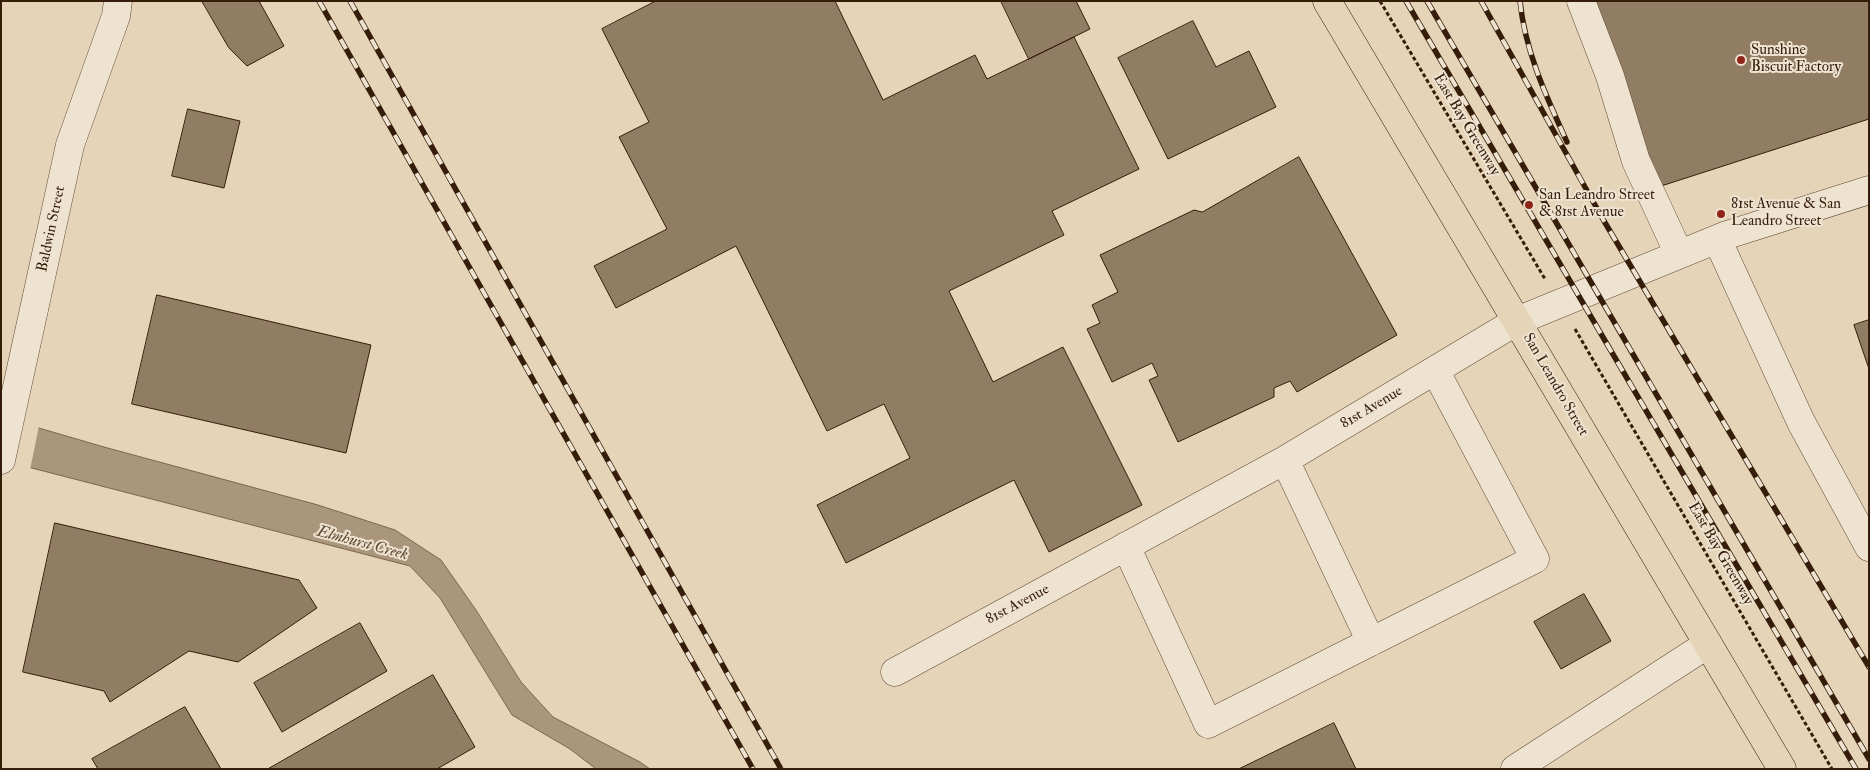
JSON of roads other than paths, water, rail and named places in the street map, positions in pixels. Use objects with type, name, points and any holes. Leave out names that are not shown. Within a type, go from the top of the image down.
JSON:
[{"type":"main road","name":"San Leandro Street","points":[[1327,1],[1782,769]]},
{"type":"street","name":"Baldwin Street","points":[[1,460],[70,145],[116,16],[118,1]]},
{"type":"street","points":[[1581,1],[1610,76],[1636,160],[1679,254]]},
{"type":"street","name":"81st Avenue","points":[[895,672],[1285,460],[1517,321],[1717,239],[1869,190]]},
{"type":"street","points":[[1717,239],[1801,422],[1869,547]]},
{"type":"street","points":[[1126,546],[1208,724],[1534,560],[1435,370]]},
{"type":"street","points":[[1285,460],[1371,642]]},
{"type":"street","points":[[1516,769],[1708,644]]},
{"type":"water","name":"Elmhurst Creek","points":[[1,417],[318,505],[395,530],[441,560],[476,610],[521,682],[553,717],[650,769],[596,769],[570,749],[512,715],[440,598],[410,566],[1,460]]},
{"type":"railway","points":[[319,1],[753,769]]},
{"type":"railway","points":[[350,1],[781,769]]},
{"type":"railway","points":[[1406,1],[1856,769]]},
{"type":"railway","points":[[1427,1],[1869,759]]},
{"type":"railway","points":[[1481,1],[1604,221],[1869,667]]},
{"type":"railway","points":[[1520,1],[1526,38],[1544,90],[1567,142]]},
{"type":"place","name":"Sunshine Biscuit Factory","points":[[1741,60]]},
{"type":"place","name":"San Leandro Street & 81st Avenue","points":[[1529,205]]},
{"type":"place","name":"81st Avenue & San Leandro Street","points":[[1721,214]]}]
